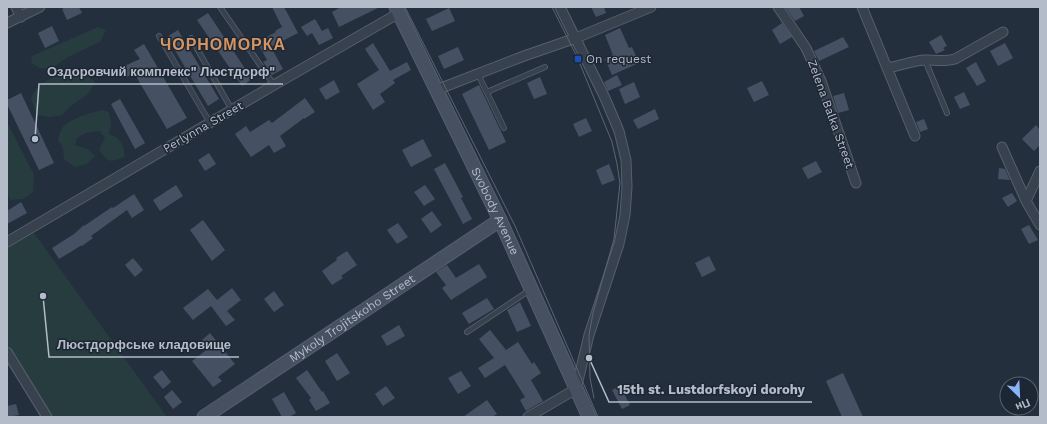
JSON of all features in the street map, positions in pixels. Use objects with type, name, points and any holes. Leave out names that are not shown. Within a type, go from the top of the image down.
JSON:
[{"type":"street","points":[[16,7],[20,17]]},
{"type":"street","points":[[7,23],[40,7]]},
{"type":"street","points":[[528,417],[576,389],[589,334],[619,244],[625,215],[627,188],[626,160],[619,131],[605,98],[560,7]]},
{"type":"street","points":[[436,90],[524,56],[576,38],[651,7]]},
{"type":"street","name":"Zelena Balka Street","points":[[778,7],[806,48],[821,82],[856,183]]},
{"type":"street","points":[[862,7],[915,136]]},
{"type":"street","name":"Perlynna Street","points":[[7,242],[232,110],[397,10]]},
{"type":"street","name":"Svobody Avenue","points":[[397,10],[500,220],[589,417]]},
{"type":"street","points":[[887,68],[916,61],[956,60],[1003,32]]},
{"type":"street","points":[[1002,147],[1026,201],[1040,226]]},
{"type":"street","points":[[1026,201],[1040,171]]},
{"type":"street","name":"Mykoly Trojitskoho Street","points":[[204,417],[500,220]]},
{"type":"street","points":[[7,352],[47,417]]},
{"type":"lane","points":[[220,7],[274,85]]},
{"type":"lane","points":[[159,36],[210,123]]},
{"type":"lane","points":[[191,38],[232,110]]},
{"type":"lane","points":[[925,60],[947,113]]},
{"type":"lane","points":[[487,92],[545,67]]},
{"type":"lane","points":[[478,74],[504,128]]},
{"type":"lane","points":[[467,332],[531,290]]},
{"type":"green space","points":[[98,27],[106,30],[100,42],[68,57],[50,69],[40,68],[31,63],[32,56]]},
{"type":"green space","points":[[78,69],[95,82],[88,94],[71,106],[62,115],[49,117],[37,115],[31,99],[39,86],[50,79]]},
{"type":"green space","points":[[102,110],[109,112],[111,124],[109,134],[121,142],[125,157],[112,161],[107,160],[99,150],[105,138],[100,131],[86,133],[77,138],[75,145],[88,149],[95,156],[86,164],[75,167],[64,159],[63,148],[58,140],[61,130],[70,121]]},
{"type":"green space","points":[[7,122],[34,175],[33,192],[23,199],[10,200],[7,192]]},
{"type":"green space","points":[[34,233],[167,417],[50,417],[7,344],[7,248]]},
{"type":"building","points":[[66,7],[79,7],[82,13],[67,20],[62,9]]},
{"type":"building","points":[[272,7],[284,7],[298,33],[271,47],[283,69],[272,75],[263,62],[267,60],[257,42],[276,32],[275,31],[282,27]]},
{"type":"building","points":[[341,7],[380,7],[339,27],[332,12]]},
{"type":"building","points":[[591,7],[604,7],[606,13],[596,17]]},
{"type":"building","points":[[785,7],[799,7],[804,16],[795,21]]},
{"type":"building","points":[[449,8],[455,21],[432,31],[426,19]]},
{"type":"building","points":[[208,13],[252,79],[242,86],[197,20]]},
{"type":"building","points":[[315,19],[322,31],[328,28],[333,38],[319,45],[312,33],[307,36],[301,27]]},
{"type":"building","points":[[782,23],[792,37],[780,44],[772,30]]},
{"type":"building","points":[[52,26],[59,41],[45,48],[38,33]]},
{"type":"building","points":[[620,28],[629,48],[632,47],[639,63],[612,75],[605,59],[613,55],[605,35]]},
{"type":"building","points":[[178,30],[219,99],[208,106],[167,37]]},
{"type":"building","points":[[941,35],[947,46],[943,48],[945,50],[936,54],[929,42]]},
{"type":"building","points":[[843,37],[849,47],[819,61],[814,51]]},
{"type":"building","points":[[373,43],[390,71],[407,62],[411,70],[393,80],[395,83],[380,94],[385,102],[373,110],[357,84],[379,70],[365,49]]},
{"type":"building","points":[[1005,43],[1013,58],[998,66],[990,51]]},
{"type":"building","points":[[144,44],[187,118],[167,129],[134,73],[127,77],[122,67],[140,59],[134,50]]},
{"type":"building","points":[[458,47],[464,60],[444,69],[438,56]]},
{"type":"building","points":[[976,62],[986,81],[977,86],[966,68]]},
{"type":"building","points":[[617,75],[622,85],[608,91],[604,82]]},
{"type":"building","points":[[540,77],[547,94],[534,99],[527,83]]},
{"type":"building","points":[[334,80],[340,92],[326,100],[319,89]]},
{"type":"building","points":[[762,81],[769,95],[754,102],[747,88]]},
{"type":"building","points":[[634,82],[640,97],[625,104],[619,89]]},
{"type":"building","points":[[479,85],[506,142],[489,150],[462,94]]},
{"type":"building","points":[[964,92],[970,105],[960,109],[954,97]]},
{"type":"building","points":[[21,93],[54,163],[39,170],[7,104],[7,100]]},
{"type":"building","points":[[844,93],[849,110],[838,113],[833,96]]},
{"type":"building","points":[[305,98],[315,112],[304,118],[280,136],[286,146],[274,153],[269,145],[251,157],[235,134],[246,126],[250,132],[269,120],[272,123]]},
{"type":"building","points":[[120,99],[145,143],[135,149],[111,104]]},
{"type":"building","points":[[655,109],[659,119],[638,129],[633,120]]},
{"type":"building","points":[[586,118],[592,131],[579,137],[573,124]]},
{"type":"building","points":[[924,119],[928,129],[920,132],[916,122]]},
{"type":"building","points":[[1036,125],[1040,130],[1040,145],[1034,151],[1022,139]]},
{"type":"building","points":[[423,139],[432,156],[411,167],[402,150]]},
{"type":"building","points":[[209,153],[216,164],[205,171],[198,160]]},
{"type":"building","points":[[816,161],[822,172],[808,179],[802,168]]},
{"type":"building","points":[[445,163],[463,197],[461,198],[472,219],[463,224],[434,169]]},
{"type":"building","points":[[609,164],[615,180],[602,185],[596,170]]},
{"type":"building","points":[[999,168],[1005,169],[1010,180],[998,179]]},
{"type":"building","points":[[176,185],[183,196],[160,211],[153,200]]},
{"type":"building","points":[[425,185],[435,199],[424,206],[414,192]]},
{"type":"building","points":[[1012,193],[1017,201],[1008,207],[1002,198]]},
{"type":"building","points":[[134,194],[144,210],[132,218],[127,210],[91,236],[93,238],[82,246],[59,259],[52,248],[74,234],[84,225]]},
{"type":"building","points":[[21,202],[27,213],[7,224],[7,211]]},
{"type":"building","points":[[432,211],[442,225],[431,233],[421,219]]},
{"type":"building","points":[[203,220],[225,250],[212,261],[190,230]]},
{"type":"building","points":[[398,223],[408,237],[397,244],[387,230]]},
{"type":"building","points":[[1029,225],[1038,240],[1029,244],[1021,229]]},
{"type":"building","points":[[347,251],[357,265],[341,276],[343,278],[332,285],[322,271],[337,260],[336,258]]},
{"type":"building","points":[[709,256],[716,270],[702,277],[695,263]]},
{"type":"building","points":[[133,258],[143,270],[135,277],[125,265]]},
{"type":"building","points":[[479,264],[487,277],[451,300],[442,288],[446,285],[436,272],[447,265],[456,278]]},
{"type":"building","points":[[232,288],[241,300],[227,311],[235,320],[226,326],[211,306],[193,320],[183,308],[208,289],[217,300]]},
{"type":"building","points":[[274,291],[284,305],[274,312],[264,299]]},
{"type":"building","points":[[487,298],[494,309],[469,324],[462,313]]},
{"type":"building","points":[[520,302],[531,326],[517,332],[507,310]]},
{"type":"building","points":[[399,325],[405,336],[387,346],[381,336]]},
{"type":"building","points":[[490,330],[506,350],[518,342],[532,364],[534,362],[541,373],[531,380],[543,401],[526,411],[520,400],[525,397],[505,365],[485,378],[478,368],[494,358],[479,339]]},
{"type":"building","points":[[210,333],[235,364],[218,377],[222,381],[213,387],[192,361],[209,348],[202,340]]},
{"type":"building","points":[[337,353],[350,373],[337,381],[325,361]]},
{"type":"building","points":[[162,370],[171,382],[163,389],[153,377]]},
{"type":"building","points":[[307,370],[330,403],[316,411],[309,400],[311,398],[296,378]]},
{"type":"building","points":[[461,371],[471,386],[458,394],[448,378]]},
{"type":"building","points":[[843,373],[863,417],[842,417],[826,381]]},
{"type":"building","points":[[386,386],[395,398],[383,406],[375,394]]},
{"type":"building","points":[[620,386],[630,405],[622,409],[612,390]]},
{"type":"building","points":[[172,390],[182,402],[173,409],[164,397]]},
{"type":"building","points":[[284,392],[296,413],[289,417],[282,417],[272,399]]},
{"type":"building","points":[[487,400],[497,414],[492,417],[463,417]]},
{"type":"building","points":[[16,404],[19,415],[7,417],[7,406]]},
{"type":"tram line","points":[[405,7],[515,226],[598,417]]},
{"type":"tram line","points":[[552,7],[578,59],[612,142],[620,183],[614,239],[593,313],[589,335],[590,378],[594,398]]},
{"type":"place","name":"On request","points":[[578,59]]},
{"type":"place","name":"Оздоровчий комплекс\" Люстдорф\"","points":[[35,139]]},
{"type":"place","name":"Люстдорфське кладовище","points":[[43,296]]},
{"type":"place","name":"15th st. Lustdorfskoyi dorohy","points":[[589,358]]},
{"type":"district","name":"ЧОРНОМОРКА","points":[[223,44]]}]
